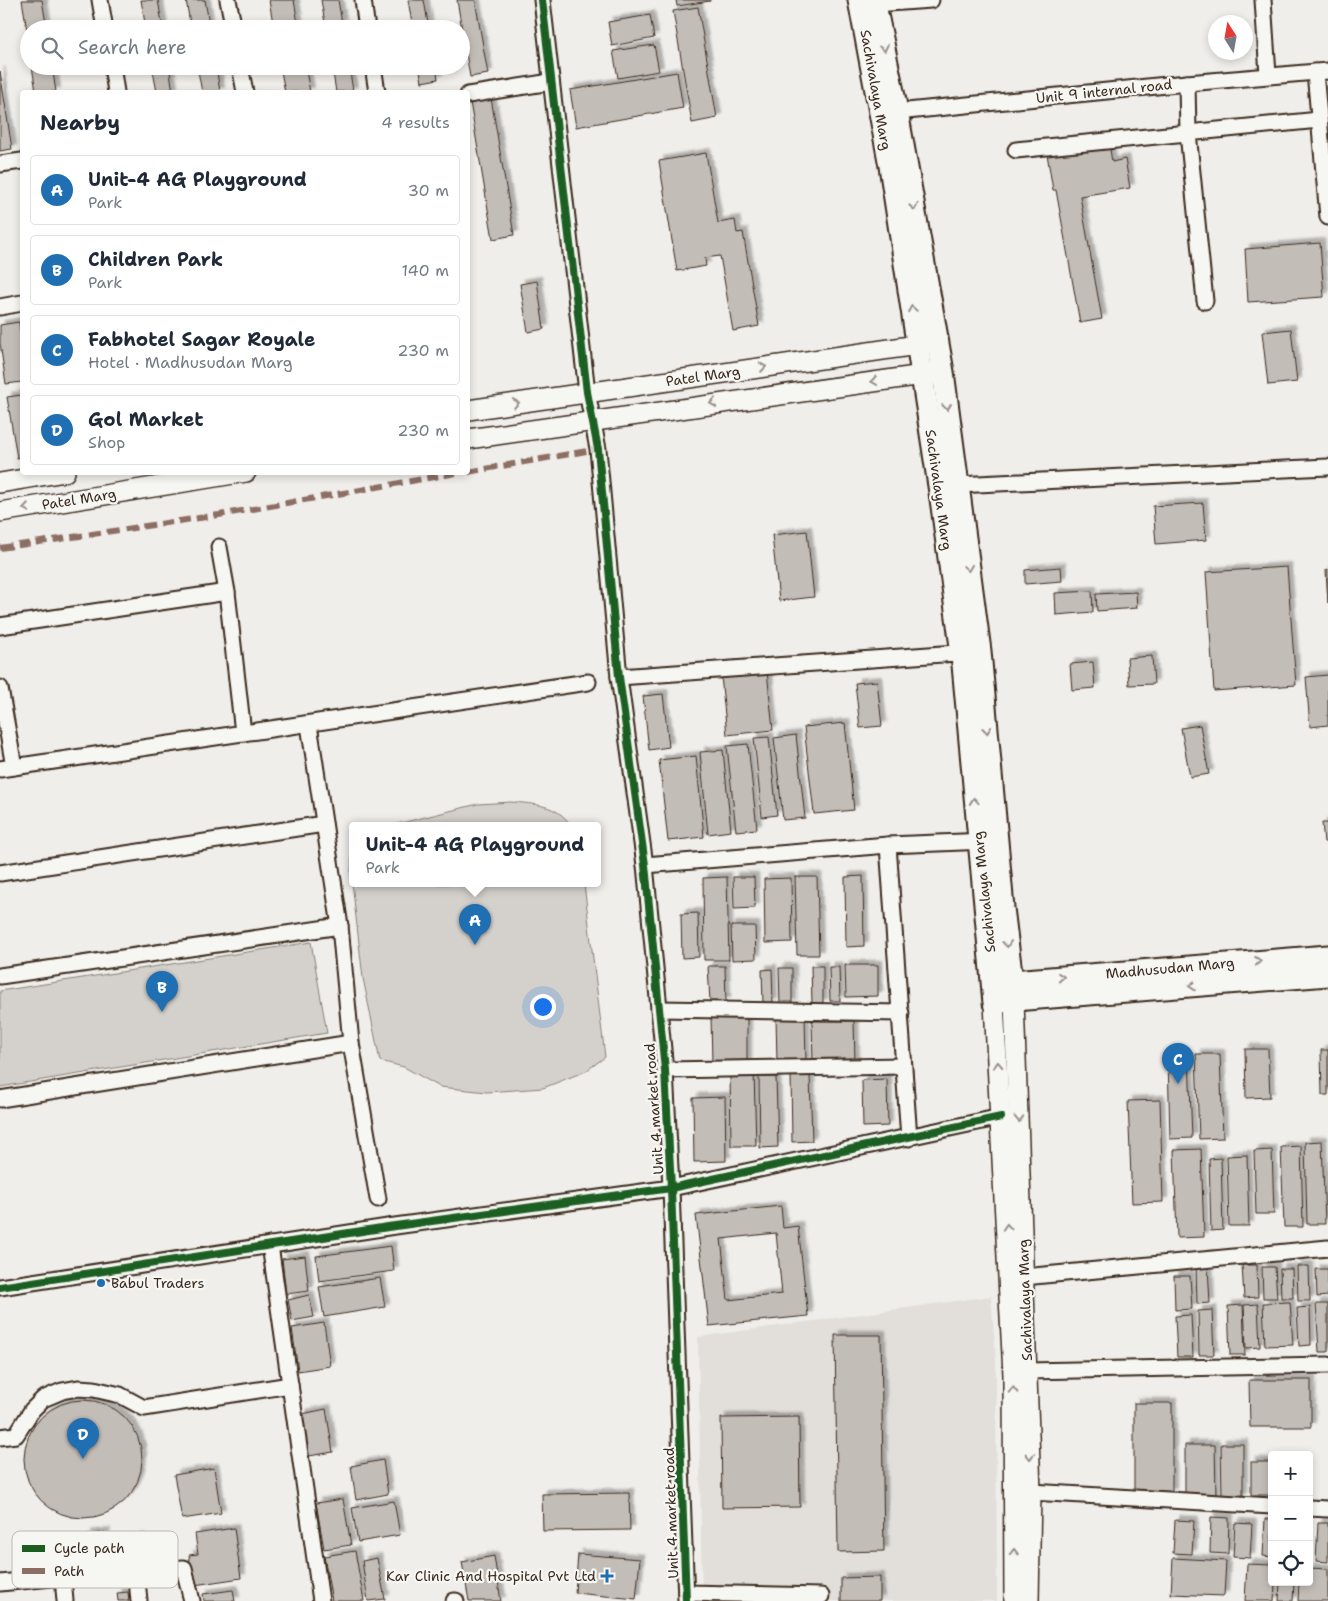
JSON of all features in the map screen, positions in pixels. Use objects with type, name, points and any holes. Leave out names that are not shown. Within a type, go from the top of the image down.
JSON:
[{"type":"main road","name":"Sachivalaya Marg","points":[[870,2],[933,373],[971,653]]},
{"type":"main road","name":"Sachivalaya Marg","points":[[933,373],[957,485],[988,840],[1003,908],[1003,992]]},
{"type":"main road","name":"Madhusudan Marg","points":[[1003,992],[1328,956]]},
{"type":"main road","name":"Madhusudan Marg","points":[[1003,992],[1328,975]]},
{"type":"street","points":[[100,0],[103,20]]},
{"type":"street","points":[[228,0],[232,20]]},
{"type":"street","points":[[363,0],[366,20]]},
{"type":"street","name":"Unit 4 market road","points":[[542,0],[587,392],[598,449],[619,677],[645,864],[665,1070],[686,1597]]},
{"type":"street","points":[[870,2],[931,0]]},
{"type":"street","points":[[1263,0],[1268,75]]},
{"type":"street","points":[[1322,72],[1319,120],[1328,218]]},
{"type":"street","name":"Unit 9 internal road","points":[[889,112],[1187,82],[1322,72]]},
{"type":"street","points":[[113,75],[116,90]]},
{"type":"street","points":[[242,75],[245,90]]},
{"type":"street","points":[[374,75],[377,90]]},
{"type":"street","points":[[470,95],[551,82]]},
{"type":"street","points":[[1187,82],[1188,133],[1205,301]]},
{"type":"street","points":[[1016,150],[1319,120]]},
{"type":"street","points":[[0,164],[20,161]]},
{"type":"street","points":[[0,307],[20,303]]},
{"type":"street","name":"Patel Marg","points":[[470,410],[928,343]]},
{"type":"street","name":"Patel Marg","points":[[470,438],[933,373]]},
{"type":"street","points":[[957,485],[1328,467]]},
{"type":"street","name":"Patel Marg","points":[[0,483],[47,475]]},
{"type":"street","name":"Patel Marg","points":[[0,512],[228,475]]},
{"type":"street","points":[[219,547],[227,592],[243,733]]},
{"type":"street","points":[[0,626],[227,592]]},
{"type":"street","points":[[619,677],[971,653]]},
{"type":"street","points":[[0,688],[7,768],[309,725],[588,682]]},
{"type":"street","points":[[309,725],[340,926],[352,1043],[378,1199]]},
{"type":"street","points":[[0,874],[324,824]]},
{"type":"street","points":[[645,864],[888,844],[988,840]]},
{"type":"street","points":[[888,844],[902,1014],[903,1066],[909,1138]]},
{"type":"street","points":[[0,976],[340,926]]},
{"type":"street","name":"Sachivalaya Marg","points":[[1003,992],[1001,1117],[1027,1371],[1031,1492],[1029,1601]]},
{"type":"street","name":"Sachivalaya Marg","points":[[1003,992],[1017,1277],[1013,1375],[1014,1601]]},
{"type":"street","points":[[659,1009],[902,1014]]},
{"type":"street","points":[[0,1100],[352,1043]]},
{"type":"street","points":[[665,1070],[903,1066]]},
{"type":"street","points":[[0,1287],[270,1245],[671,1188],[1001,1117]]},
{"type":"street","points":[[270,1245],[321,1601]]},
{"type":"street","points":[[1017,1277],[1328,1248]]},
{"type":"street","points":[[1027,1371],[1328,1365]]},
{"type":"street","points":[[0,1437],[16,1435],[32,1410],[43,1399],[62,1391],[78,1388],[120,1395],[144,1408],[290,1385]]},
{"type":"street","points":[[1031,1492],[1268,1506]]},
{"type":"street","points":[[1313,1508],[1328,1509]]},
{"type":"street","points":[[178,1568],[184,1568],[192,1601]]},
{"type":"street","points":[[64,1588],[65,1601]]},
{"type":"street","points":[[138,1588],[139,1601]]},
{"type":"street","points":[[686,1597],[821,1596]]},
{"type":"shaded area","points":[[511,802],[545,806],[559,813],[568,822],[405,822],[478,804]]},
{"type":"shaded area","points":[[352,887],[584,887],[605,1057],[586,1071],[543,1088],[487,1092],[440,1087],[404,1067],[380,1061],[363,978]]},
{"type":"shaded area","points":[[311,942],[327,1033],[0,1087],[0,991]]},
{"type":"shaded area","points":[[991,1296],[996,1360],[997,1601],[702,1601],[698,1337]]},
{"type":"building","points":[[22,0],[42,0],[45,20],[25,20]]},
{"type":"building","points":[[141,0],[158,0],[161,20],[144,20]]},
{"type":"building","points":[[186,0],[205,0],[208,20],[189,20]]},
{"type":"building","points":[[269,0],[294,0],[297,20],[272,20]]},
{"type":"building","points":[[321,0],[338,0],[341,20],[324,20]]},
{"type":"building","points":[[408,0],[424,0],[427,20],[411,20]]},
{"type":"building","points":[[457,0],[475,0],[488,74],[470,77],[470,20],[460,20]]},
{"type":"building","points":[[676,0],[710,0],[710,1],[677,6]]},
{"type":"building","points":[[698,7],[717,118],[692,123],[673,11]]},
{"type":"building","points":[[650,15],[654,38],[612,46],[608,22]]},
{"type":"building","points":[[654,45],[659,71],[618,78],[613,51]]},
{"type":"building","points":[[0,71],[12,149],[0,151]]},
{"type":"building","points":[[677,72],[683,108],[576,127],[570,90]]},
{"type":"building","points":[[33,75],[53,75],[56,90],[36,90]]},
{"type":"building","points":[[154,75],[170,75],[173,90],[157,90]]},
{"type":"building","points":[[199,75],[217,75],[220,90],[202,90]]},
{"type":"building","points":[[282,75],[307,75],[310,90],[285,90]]},
{"type":"building","points":[[333,75],[350,75],[353,90],[336,90]]},
{"type":"building","points":[[421,75],[437,75],[438,79],[422,82]]},
{"type":"building","points":[[491,98],[514,235],[493,239],[470,102]]},
{"type":"building","points":[[1109,143],[1112,162],[1125,159],[1130,188],[1080,196],[1102,319],[1080,323],[1056,190],[1053,190],[1047,154]]},
{"type":"building","points":[[706,153],[718,223],[735,220],[737,233],[743,232],[759,326],[733,331],[720,256],[705,258],[706,266],[677,271],[659,161]]},
{"type":"building","points":[[1320,243],[1324,297],[1248,302],[1245,249]]},
{"type":"building","points":[[537,281],[544,329],[528,332],[520,284]]},
{"type":"building","points":[[19,322],[20,382],[6,384],[0,343],[0,325]]},
{"type":"building","points":[[1291,329],[1297,382],[1268,385],[1262,332]]},
{"type":"building","points":[[20,395],[20,457],[17,458],[7,397]]},
{"type":"building","points":[[1203,503],[1206,540],[1156,544],[1153,506]]},
{"type":"building","points":[[807,531],[814,597],[779,601],[772,535]]},
{"type":"building","points":[[1061,567],[1062,581],[1025,584],[1025,570]]},
{"type":"building","points":[[1287,567],[1296,685],[1214,691],[1206,572]]},
{"type":"building","points":[[1328,569],[1328,603],[1326,570]]},
{"type":"building","points":[[1092,591],[1093,612],[1056,615],[1055,593]]},
{"type":"building","points":[[1136,592],[1137,608],[1097,611],[1096,594]]},
{"type":"building","points":[[1152,656],[1154,684],[1129,685],[1127,658]]},
{"type":"building","points":[[1093,662],[1095,688],[1072,690],[1070,664]]},
{"type":"building","points":[[767,671],[773,730],[727,735],[721,676]]},
{"type":"building","points":[[1328,675],[1328,725],[1310,727],[1306,677]]},
{"type":"building","points":[[877,681],[882,726],[860,728],[855,683]]},
{"type":"building","points":[[663,694],[669,747],[649,750],[643,696]]},
{"type":"building","points":[[845,723],[854,810],[814,814],[804,727]]},
{"type":"building","points":[[1200,725],[1209,774],[1190,777],[1181,728]]},
{"type":"building","points":[[796,735],[805,818],[783,820],[774,738]]},
{"type":"building","points":[[769,737],[777,815],[762,817],[754,738]]},
{"type":"building","points":[[748,744],[757,829],[736,831],[727,746]]},
{"type":"building","points":[[723,750],[731,831],[708,834],[700,752]]},
{"type":"building","points":[[696,756],[704,837],[668,841],[659,760]]},
{"type":"building","points":[[1322,823],[1328,823],[1328,842],[1324,842]]},
{"type":"building","points":[[863,876],[864,946],[846,947],[845,877]]},
{"type":"building","points":[[727,877],[729,960],[704,960],[703,878]]},
{"type":"building","points":[[733,877],[754,877],[755,908],[734,909]]},
{"type":"building","points":[[795,877],[817,877],[819,955],[797,955]]},
{"type":"building","points":[[791,878],[792,942],[765,943],[764,879]]},
{"type":"building","points":[[698,913],[699,957],[682,958],[681,914]]},
{"type":"building","points":[[731,926],[755,926],[756,959],[732,960]]},
{"type":"building","points":[[845,965],[878,965],[878,996],[846,997]]},
{"type":"building","points":[[708,966],[725,966],[726,1002],[710,1002]]},
{"type":"building","points":[[811,966],[823,966],[823,1003],[812,1004]]},
{"type":"building","points":[[829,967],[839,967],[840,1001],[830,1001]]},
{"type":"building","points":[[779,968],[792,968],[792,1004],[780,1004]]},
{"type":"building","points":[[772,969],[773,1003],[763,1004],[762,970]]},
{"type":"building","points":[[747,1015],[747,1064],[712,1065],[711,1016]]},
{"type":"building","points":[[776,1016],[805,1016],[806,1062],[777,1063]]},
{"type":"building","points":[[812,1021],[854,1021],[855,1063],[813,1064]]},
{"type":"building","points":[[1245,1049],[1268,1049],[1270,1097],[1246,1098]]},
{"type":"building","points":[[1321,1050],[1328,1050],[1328,1095],[1322,1095]]},
{"type":"building","points":[[1196,1054],[1220,1054],[1223,1138],[1199,1139]]},
{"type":"building","points":[[1189,1057],[1192,1138],[1170,1139],[1168,1058]]},
{"type":"building","points":[[730,1073],[754,1073],[756,1146],[731,1146]]},
{"type":"building","points":[[791,1076],[810,1076],[812,1141],[792,1142]]},
{"type":"building","points":[[759,1077],[776,1077],[778,1147],[760,1148]]},
{"type":"building","points":[[887,1079],[888,1126],[863,1127],[862,1080]]},
{"type":"building","points":[[725,1097],[726,1161],[694,1162],[693,1098]]},
{"type":"building","points":[[1160,1100],[1163,1202],[1132,1203],[1128,1101]]},
{"type":"building","points":[[1322,1141],[1325,1224],[1307,1224],[1305,1142]]},
{"type":"building","points":[[1301,1146],[1303,1227],[1284,1227],[1281,1147]]},
{"type":"building","points":[[1201,1149],[1204,1237],[1177,1238],[1174,1150]]},
{"type":"building","points":[[1272,1150],[1274,1214],[1256,1214],[1254,1151]]},
{"type":"building","points":[[1247,1155],[1249,1226],[1229,1226],[1227,1156]]},
{"type":"building","points":[[1221,1158],[1223,1230],[1211,1231],[1209,1159]]},
{"type":"building","points":[[781,1206],[783,1228],[798,1226],[808,1316],[709,1326],[696,1215]],"holes":[[[776,1233],[782,1294],[728,1300],[721,1239]]]},
{"type":"building","points":[[391,1246],[394,1271],[319,1281],[316,1256]]},
{"type":"building","points":[[305,1256],[309,1291],[286,1294],[282,1259]]},
{"type":"building","points":[[1242,1265],[1257,1265],[1258,1297],[1244,1298]]},
{"type":"building","points":[[1297,1266],[1309,1266],[1310,1301],[1298,1301]]},
{"type":"building","points":[[1196,1267],[1208,1267],[1210,1303],[1197,1304]]},
{"type":"building","points":[[1262,1267],[1275,1267],[1277,1298],[1263,1298]]},
{"type":"building","points":[[1280,1269],[1292,1269],[1293,1298],[1281,1298]]},
{"type":"building","points":[[1316,1269],[1328,1269],[1328,1296],[1317,1297]]},
{"type":"building","points":[[1174,1276],[1190,1276],[1192,1309],[1175,1310]]},
{"type":"building","points":[[380,1278],[385,1307],[324,1317],[319,1287]]},
{"type":"building","points":[[309,1295],[314,1317],[292,1321],[288,1300]]},
{"type":"building","points":[[1290,1302],[1293,1345],[1265,1346],[1263,1303]]},
{"type":"building","points":[[1258,1304],[1260,1347],[1246,1348],[1244,1305]]},
{"type":"building","points":[[1316,1304],[1328,1304],[1328,1352],[1319,1352]]},
{"type":"building","points":[[1243,1305],[1245,1355],[1230,1355],[1228,1306]]},
{"type":"building","points":[[1310,1307],[1311,1345],[1299,1346],[1297,1308]]},
{"type":"building","points":[[1212,1310],[1214,1355],[1199,1355],[1198,1311]]},
{"type":"building","points":[[1191,1315],[1193,1357],[1177,1357],[1175,1316]]},
{"type":"building","points":[[324,1323],[330,1366],[298,1371],[292,1328]]},
{"type":"building","points":[[835,1335],[881,1335],[884,1551],[838,1552]]},
{"type":"building","points":[[1249,1380],[1311,1380],[1311,1427],[1250,1427]]},
{"type":"building","points":[[83,1400],[106,1404],[125,1417],[138,1436],[142,1459],[138,1482],[125,1501],[106,1514],[83,1518],[60,1514],[41,1501],[28,1482],[24,1459],[28,1436],[41,1417],[60,1404]]},
{"type":"building","points":[[1134,1403],[1172,1403],[1172,1492],[1134,1492]]},
{"type":"building","points":[[326,1409],[333,1452],[309,1456],[302,1414]]},
{"type":"building","points":[[799,1417],[800,1507],[722,1508],[721,1418]]},
{"type":"building","points":[[1221,1444],[1243,1444],[1243,1497],[1222,1497]]},
{"type":"building","points":[[1185,1445],[1215,1445],[1216,1497],[1185,1497]]},
{"type":"building","points":[[383,1460],[388,1494],[356,1500],[351,1466]]},
{"type":"building","points":[[1251,1462],[1268,1462],[1268,1495],[1251,1495]]},
{"type":"building","points":[[214,1468],[221,1513],[182,1519],[174,1475]]},
{"type":"building","points":[[629,1493],[630,1530],[543,1531],[542,1494]]},
{"type":"building","points":[[343,1499],[351,1545],[324,1549],[316,1503]]},
{"type":"building","points":[[394,1501],[400,1535],[358,1542],[352,1508]]},
{"type":"building","points":[[1211,1517],[1229,1518],[1228,1554],[1210,1553]]},
{"type":"building","points":[[1265,1519],[1268,1519],[1268,1557],[1263,1556]]},
{"type":"building","points":[[1175,1520],[1194,1521],[1192,1554],[1173,1553]]},
{"type":"building","points":[[1235,1523],[1252,1524],[1250,1558],[1233,1557]]},
{"type":"building","points":[[1318,1523],[1328,1523],[1328,1562],[1316,1561]]},
{"type":"building","points":[[234,1528],[241,1578],[194,1585],[189,1555],[198,1554],[195,1534]]},
{"type":"building","points":[[355,1551],[364,1601],[332,1601],[324,1556]]},
{"type":"building","name":"Kar Clinic And Hospital Pvt Ltd","points":[[578,1554],[640,1559],[636,1599],[575,1593]]},
{"type":"building","points":[[494,1556],[501,1601],[469,1601],[462,1562]]},
{"type":"building","points":[[377,1558],[385,1599],[368,1601],[362,1561]]},
{"type":"building","points":[[1173,1558],[1226,1561],[1224,1596],[1171,1594]]},
{"type":"building","points":[[1247,1564],[1268,1565],[1268,1586],[1275,1586],[1274,1601],[1245,1601]]},
{"type":"building","points":[[1313,1568],[1328,1569],[1328,1601],[1298,1601],[1299,1586],[1313,1586]]},
{"type":"building","points":[[880,1577],[880,1601],[841,1601],[841,1578]]},
{"type":"building","points":[[1280,1586],[1294,1586],[1293,1601],[1279,1601]]},
{"type":"building","points":[[233,1590],[235,1601],[204,1601],[203,1594]]},
{"type":"building","points":[[128,1592],[129,1601],[118,1601],[117,1593]]},
{"type":"marked path","points":[[470,472],[598,449]]},
{"type":"marked path","points":[[0,548],[219,515],[445,475]]},
{"type":"cycle path","points":[[542,0],[587,392],[598,449],[619,677],[645,865],[665,1070],[686,1601]]},
{"type":"cycle path","points":[[0,1287],[388,1227],[671,1188],[1001,1117]]},
{"type":"place","name":"Unit-4 AG Playground","points":[[475,945]]},
{"type":"place","name":"Children Park","points":[[162,1012]]},
{"type":"place","name":"Fabhotel Sagar Royale","points":[[1178,1084]]},
{"type":"place","name":"Babul Traders","points":[[101,1283]]},
{"type":"place","name":"Gol Market","points":[[83,1459]]},
{"type":"place","name":"Kar Clinic And Hospital Pvt Ltd","points":[[607,1576]]}]
